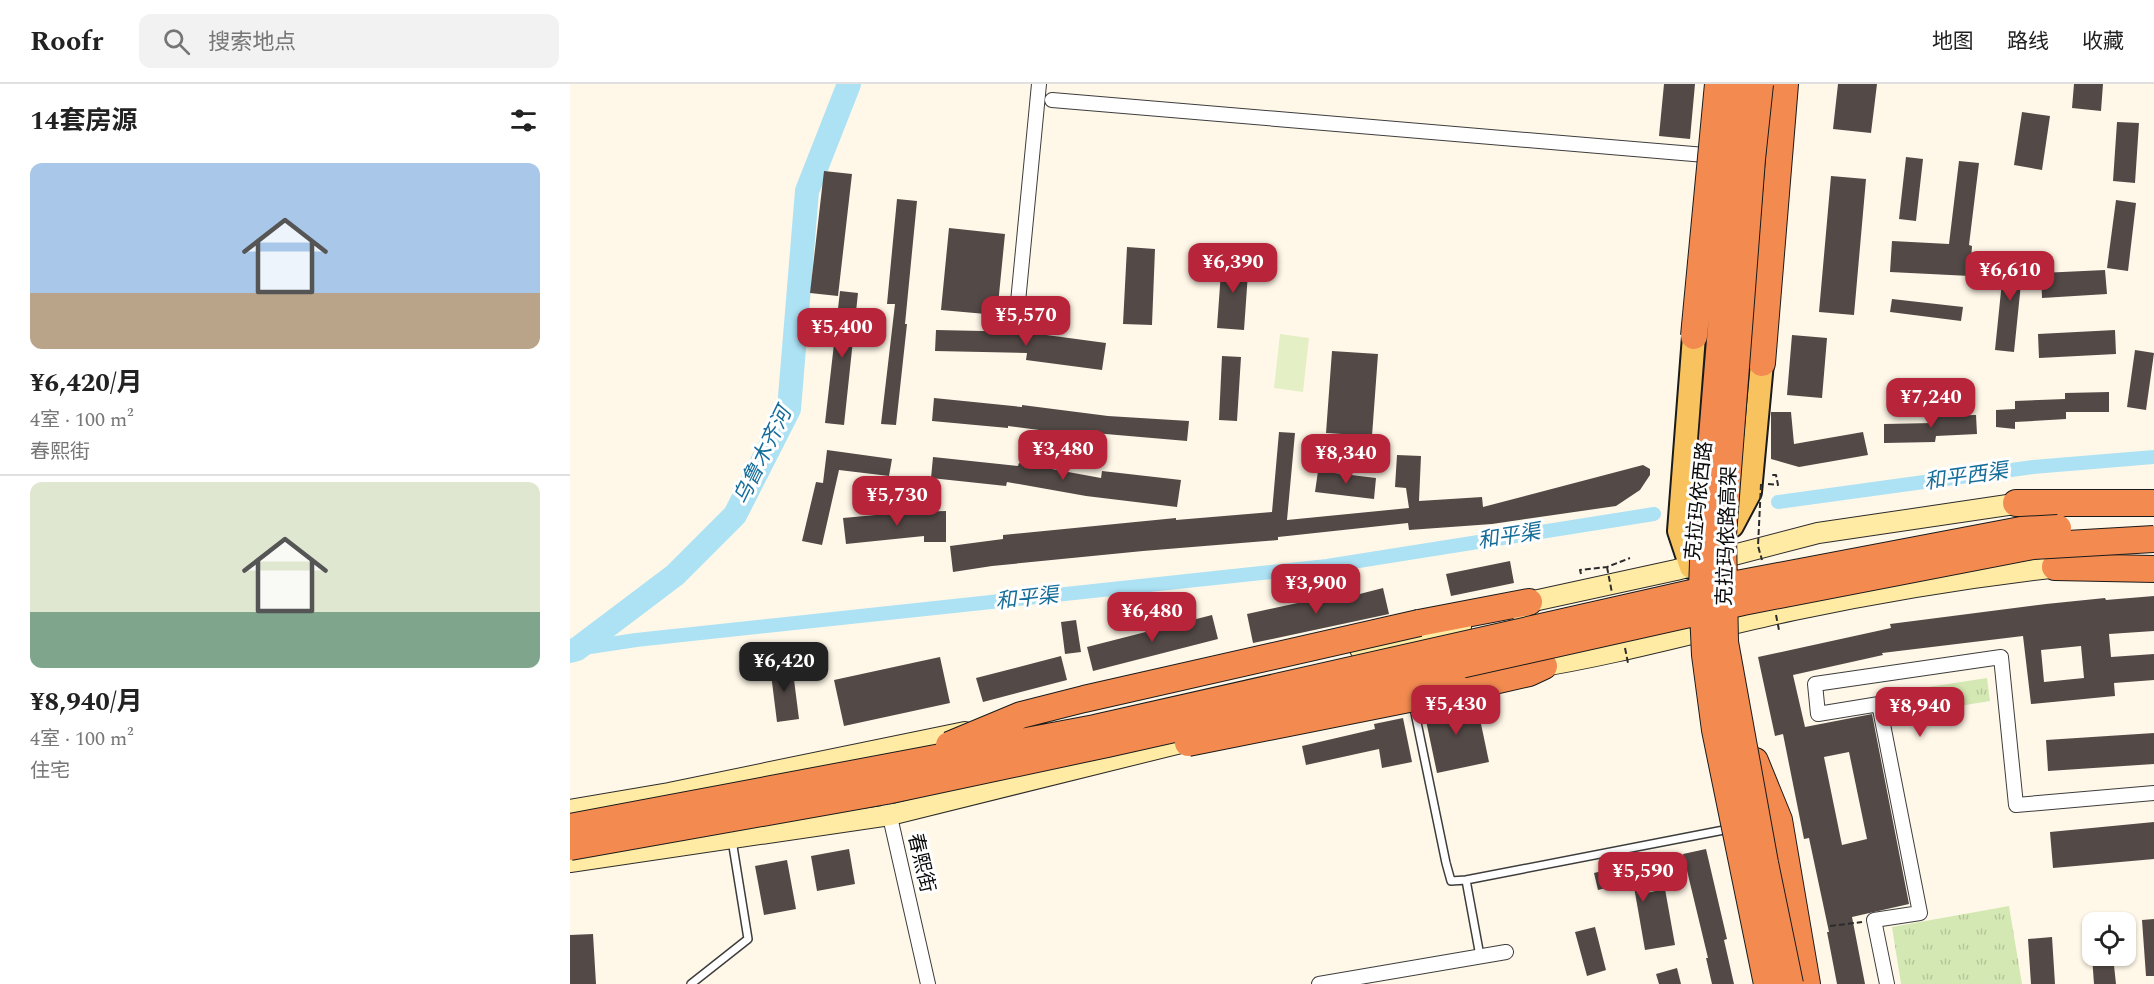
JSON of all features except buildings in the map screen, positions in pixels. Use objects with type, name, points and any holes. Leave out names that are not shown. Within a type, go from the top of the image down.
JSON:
[{"type":"highway","points":[[1694,336],[1718,84]]},
{"type":"highway","name":"克拉玛依路高架","points":[[1741,84],[1707,500],[1702,589],[1705,655],[1716,730],[1768,984]]},
{"type":"highway","name":"克拉玛依路高架","points":[[1760,84],[1752,159],[1723,535],[1725,642],[1765,863],[1790,984]]},
{"type":"highway","points":[[1762,363],[1785,84]]},
{"type":"highway","points":[[2016,503],[2154,503]]},
{"type":"highway","points":[[570,847],[909,774],[1095,728],[1705,590],[2021,530],[2154,522]]},
{"type":"highway","points":[[570,827],[1130,739],[1743,602],[2033,546],[2154,538]]},
{"type":"highway","points":[[2055,567],[2152,565]]},
{"type":"highway","points":[[909,774],[1021,715],[1419,623],[1529,602]]},
{"type":"highway","points":[[909,774],[975,789],[1104,760],[1459,689],[1529,673],[1544,666]]},
{"type":"highway","points":[[1755,761],[1779,820],[1807,984]]},
{"type":"main road","name":"克拉玛依西路","points":[[1734,84],[1705,446],[1691,567],[1695,632],[1703,684],[1768,984]]},
{"type":"main road","name":"克拉玛依西路","points":[[1766,84],[1732,526],[1732,624],[1796,984]]},
{"type":"main road","points":[[1691,567],[1679,531],[1694,336]]},
{"type":"main road","points":[[1732,526],[1750,492],[1762,363]]},
{"type":"main road","points":[[570,810],[669,794],[1515,615],[1529,602],[1691,567],[1818,533],[2016,503],[2154,492]]},
{"type":"main road","points":[[570,862],[890,815],[1409,686],[1544,666],[1803,609],[1998,573],[2055,567]]},
{"type":"street","points":[[1018,302],[1039,84]]},
{"type":"street","points":[[1052,100],[1761,158]]},
{"type":"street","points":[[1887,984],[1874,920],[1920,913],[1879,704],[1818,714],[1815,684],[2001,657],[2016,806],[2154,793]]},
{"type":"street","name":"春熙街","points":[[873,751],[890,815],[928,984]]},
{"type":"street","points":[[1319,984],[1506,952]]},
{"type":"lane","points":[[1409,686],[1451,881],[1736,828]]},
{"type":"lane","points":[[691,984],[748,939],[732,838]]},
{"type":"lane","points":[[1466,880],[1480,956]]},
{"type":"path","points":[[1761,484],[1758,546],[1763,567]]},
{"type":"path","points":[[1580,570],[1607,567],[1630,558]]},
{"type":"path","points":[[1774,609],[1779,630]]},
{"type":"path","points":[[1830,926],[1874,920]]},
{"type":"green space","points":[[1280,334],[1309,338],[1303,392],[1274,388]]},
{"type":"green space","points":[[1987,678],[1990,701],[1892,717],[1889,693]]},
{"type":"green space","points":[[2009,906],[2022,984],[1901,984],[1892,927]]},
{"type":"waterway","name":"乌鲁木齐河","points":[[570,651],[577,649],[675,575],[735,515],[789,409],[807,191],[849,84]]},
{"type":"waterway","name":"和平西渠","points":[[1778,502],[2033,467],[2154,457]]},
{"type":"waterway","name":"和平渠","points":[[577,649],[636,640],[1327,566],[1654,514]]}]
